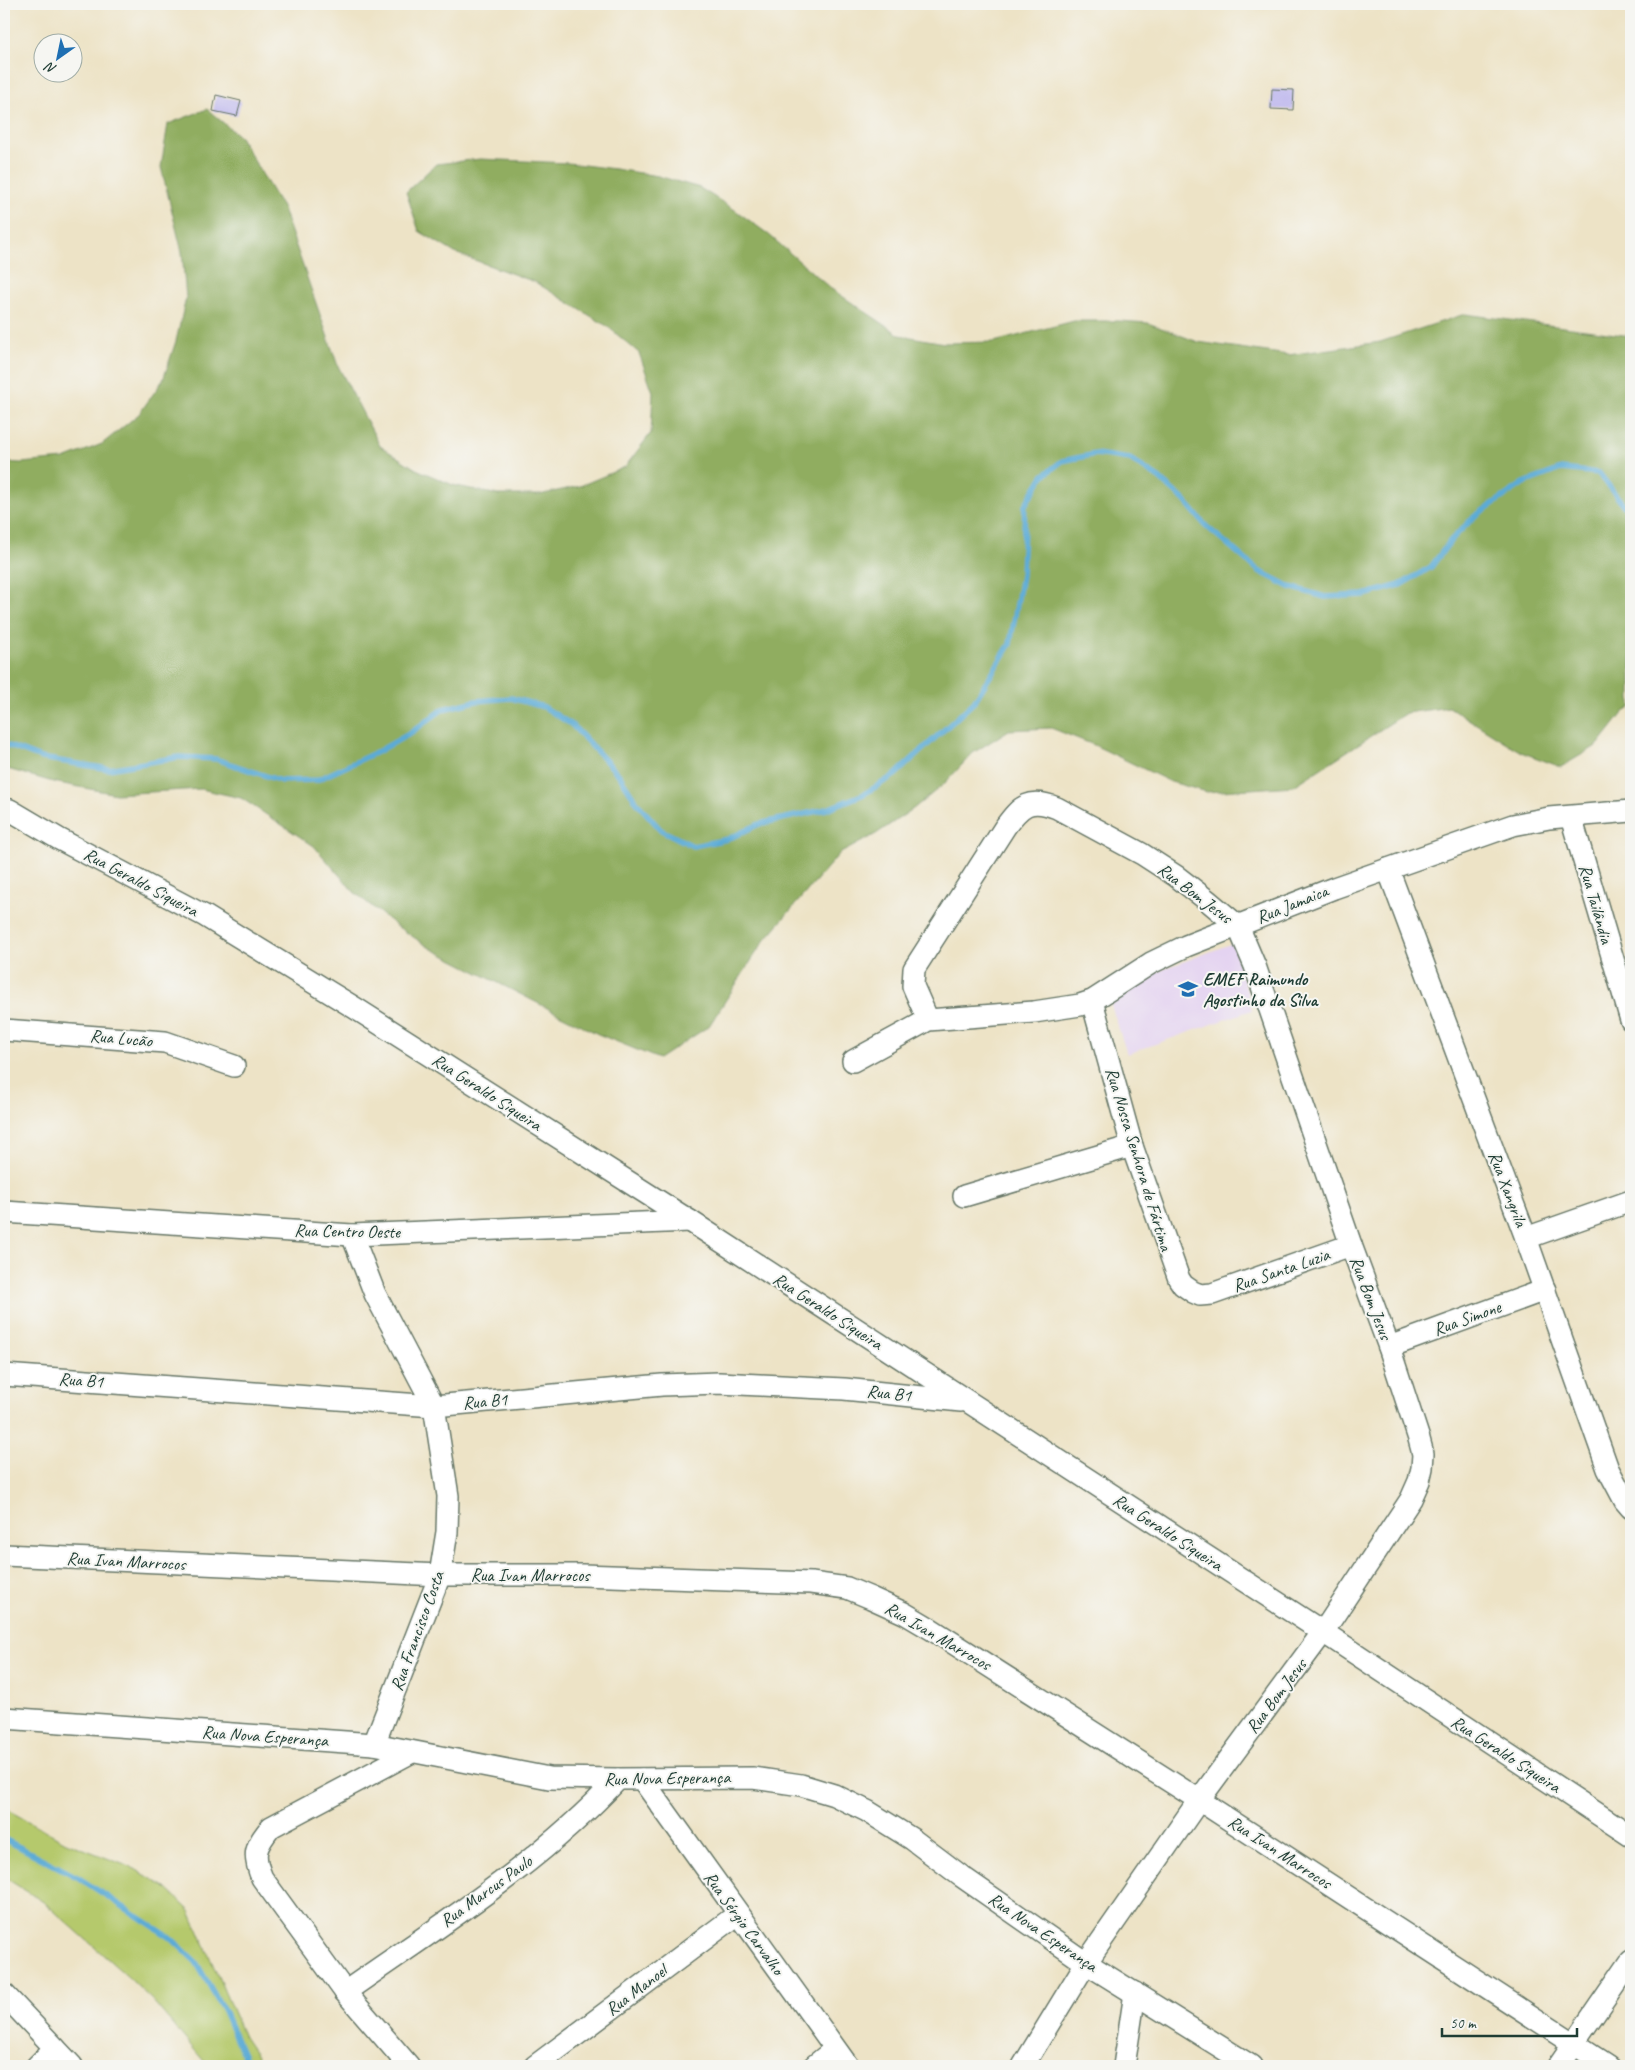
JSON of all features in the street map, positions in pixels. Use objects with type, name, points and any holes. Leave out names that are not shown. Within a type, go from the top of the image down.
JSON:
[{"type":"street","name":"Rua Bom Jesus","points":[[928,1020],[913,986],[914,969],[1005,826],[1016,812],[1032,803],[1046,803],[1057,808],[1142,854],[1176,876],[1238,926],[1255,966],[1351,1245],[1389,1347],[1423,1454],[1419,1481],[1411,1499],[1323,1632],[1199,1800],[1086,1962],[1023,2066]]},
{"type":"street","name":"Rua Jamaica","points":[[853,1061],[928,1020],[1064,1009],[1092,1001],[1151,963],[1272,911],[1388,868],[1530,821],[1631,811]]},
{"type":"street","name":"Rua Geraldo Siqueira","points":[[7,812],[118,868],[213,922],[355,1008],[690,1221],[1323,1632],[1631,1836]]},
{"type":"street","name":"Rua Tailândia","points":[[1571,817],[1624,973],[1631,1020]]},
{"type":"street","name":"Rua Xangrila","points":[[1388,868],[1526,1238],[1608,1469],[1625,1502],[1631,1508]]},
{"type":"street","name":"Rua Nossa Senhora de Fártima","points":[[1092,1001],[1132,1146],[1179,1279],[1183,1286],[1193,1292],[1200,1295],[1212,1294]]},
{"type":"street","name":"Rua Lucão","points":[[4,1030],[165,1042],[234,1066]]},
{"type":"street","points":[[964,1196],[1132,1146]]},
{"type":"street","points":[[1526,1238],[1631,1201]]},
{"type":"street","name":"Rua Centro Oeste","points":[[4,1212],[352,1235],[690,1221]]},
{"type":"street","name":"Rua Francisco Costa","points":[[352,1235],[374,1294],[434,1406],[448,1496],[447,1532],[440,1575],[374,1744]]},
{"type":"street","name":"Rua Santa Luzia","points":[[1212,1294],[1351,1245]]},
{"type":"street","name":"Rua Simone","points":[[1389,1347],[1545,1290]]},
{"type":"street","name":"Rua B1","points":[[4,1375],[434,1406],[662,1385],[719,1383],[844,1388],[966,1401]]},
{"type":"street","name":"Rua Ivan Marrocos","points":[[4,1555],[440,1575],[582,1575],[759,1580],[811,1583],[847,1588],[904,1613],[924,1625],[1199,1800],[1608,2066]]},
{"type":"street","name":"Rua Nova Esperança","points":[[4,1718],[374,1744],[549,1778],[618,1780],[753,1778],[801,1785],[834,1795],[867,1811],[912,1839],[961,1876],[1086,1962],[1251,2066]]},
{"type":"street","points":[[409,2066],[345,1992],[262,1878],[254,1861],[258,1842],[271,1827],[412,1752]]},
{"type":"street","name":"Rua Sérgio Carvalho","points":[[642,1779],[842,2058]]},
{"type":"street","name":"Rua Marcus Paulo","points":[[345,1992],[534,1857],[572,1826],[618,1780]]},
{"type":"street","name":"Rua Manoel","points":[[535,2066],[738,1914]]},
{"type":"street","points":[[1558,2066],[1631,1960]]},
{"type":"street","points":[[1124,2066],[1135,1993]]},
{"type":"street","points":[[4,1994],[72,2066]]},
{"type":"street","points":[[37,2066],[55,2048]]},
{"type":"street","points":[[814,2066],[842,2058]]},
{"type":"shaded area","name":"EMEF Raimundo Agostinho da Silva","points":[[1233,943],[1252,1010],[1127,1054],[1111,1005],[1151,974]]},
{"type":"green space","points":[[207,109],[240,137],[283,209],[338,366],[380,446],[416,469],[453,485],[498,495],[539,495],[580,486],[625,467],[651,433],[653,392],[639,353],[607,326],[535,282],[455,253],[419,231],[406,192],[436,164],[480,159],[568,163],[658,176],[700,188],[768,234],[830,288],[900,335],[944,343],[994,342],[1074,321],[1119,321],[1148,323],[1198,342],[1288,355],[1380,342],[1465,314],[1631,336],[1631,708],[1624,712],[1598,745],[1561,767],[1521,752],[1449,707],[1406,713],[1294,786],[1207,792],[1171,782],[1094,745],[1051,728],[1009,730],[973,753],[944,784],[913,809],[876,834],[839,854],[764,941],[709,1026],[659,1059],[598,1034],[430,948],[395,925],[354,892],[314,846],[241,798],[201,789],[116,794],[53,782],[4,768],[4,462],[21,463],[64,459],[102,444],[139,414],[163,380],[176,341],[186,298],[182,252],[161,167],[168,124]]},
{"type":"green space","points":[[4,1808],[66,1842],[135,1869],[165,1887],[190,1911],[244,2037],[264,2066],[208,2066],[153,2001],[128,1977],[45,1903],[4,1877]]},
{"type":"building","points":[[1272,89],[1294,90],[1293,110],[1271,109]]},
{"type":"building","points":[[216,95],[241,101],[237,116],[213,111]]},
{"type":"waterway","points":[[4,744],[41,758],[109,769],[179,757],[216,759],[281,781],[317,780],[379,751],[409,734],[443,709],[476,701],[511,698],[544,707],[572,725],[619,775],[638,804],[661,830],[693,846],[728,839],[759,824],[827,809],[864,794],[895,775],[974,702],[1010,644],[1022,575],[1025,505],[1043,476],[1062,461],[1096,454],[1130,459],[1159,478],[1184,500],[1206,526],[1259,571],[1290,587],[1325,597],[1364,595],[1400,585],[1431,567],[1451,540],[1475,516],[1524,483],[1561,469],[1599,473],[1631,515]]},
{"type":"waterway","points":[[4,1839],[79,1878],[171,1938],[196,1962],[224,2011],[248,2066]]},
{"type":"place","name":"EMEF Raimundo Agostinho da Silva","points":[[1188,989]]}]
